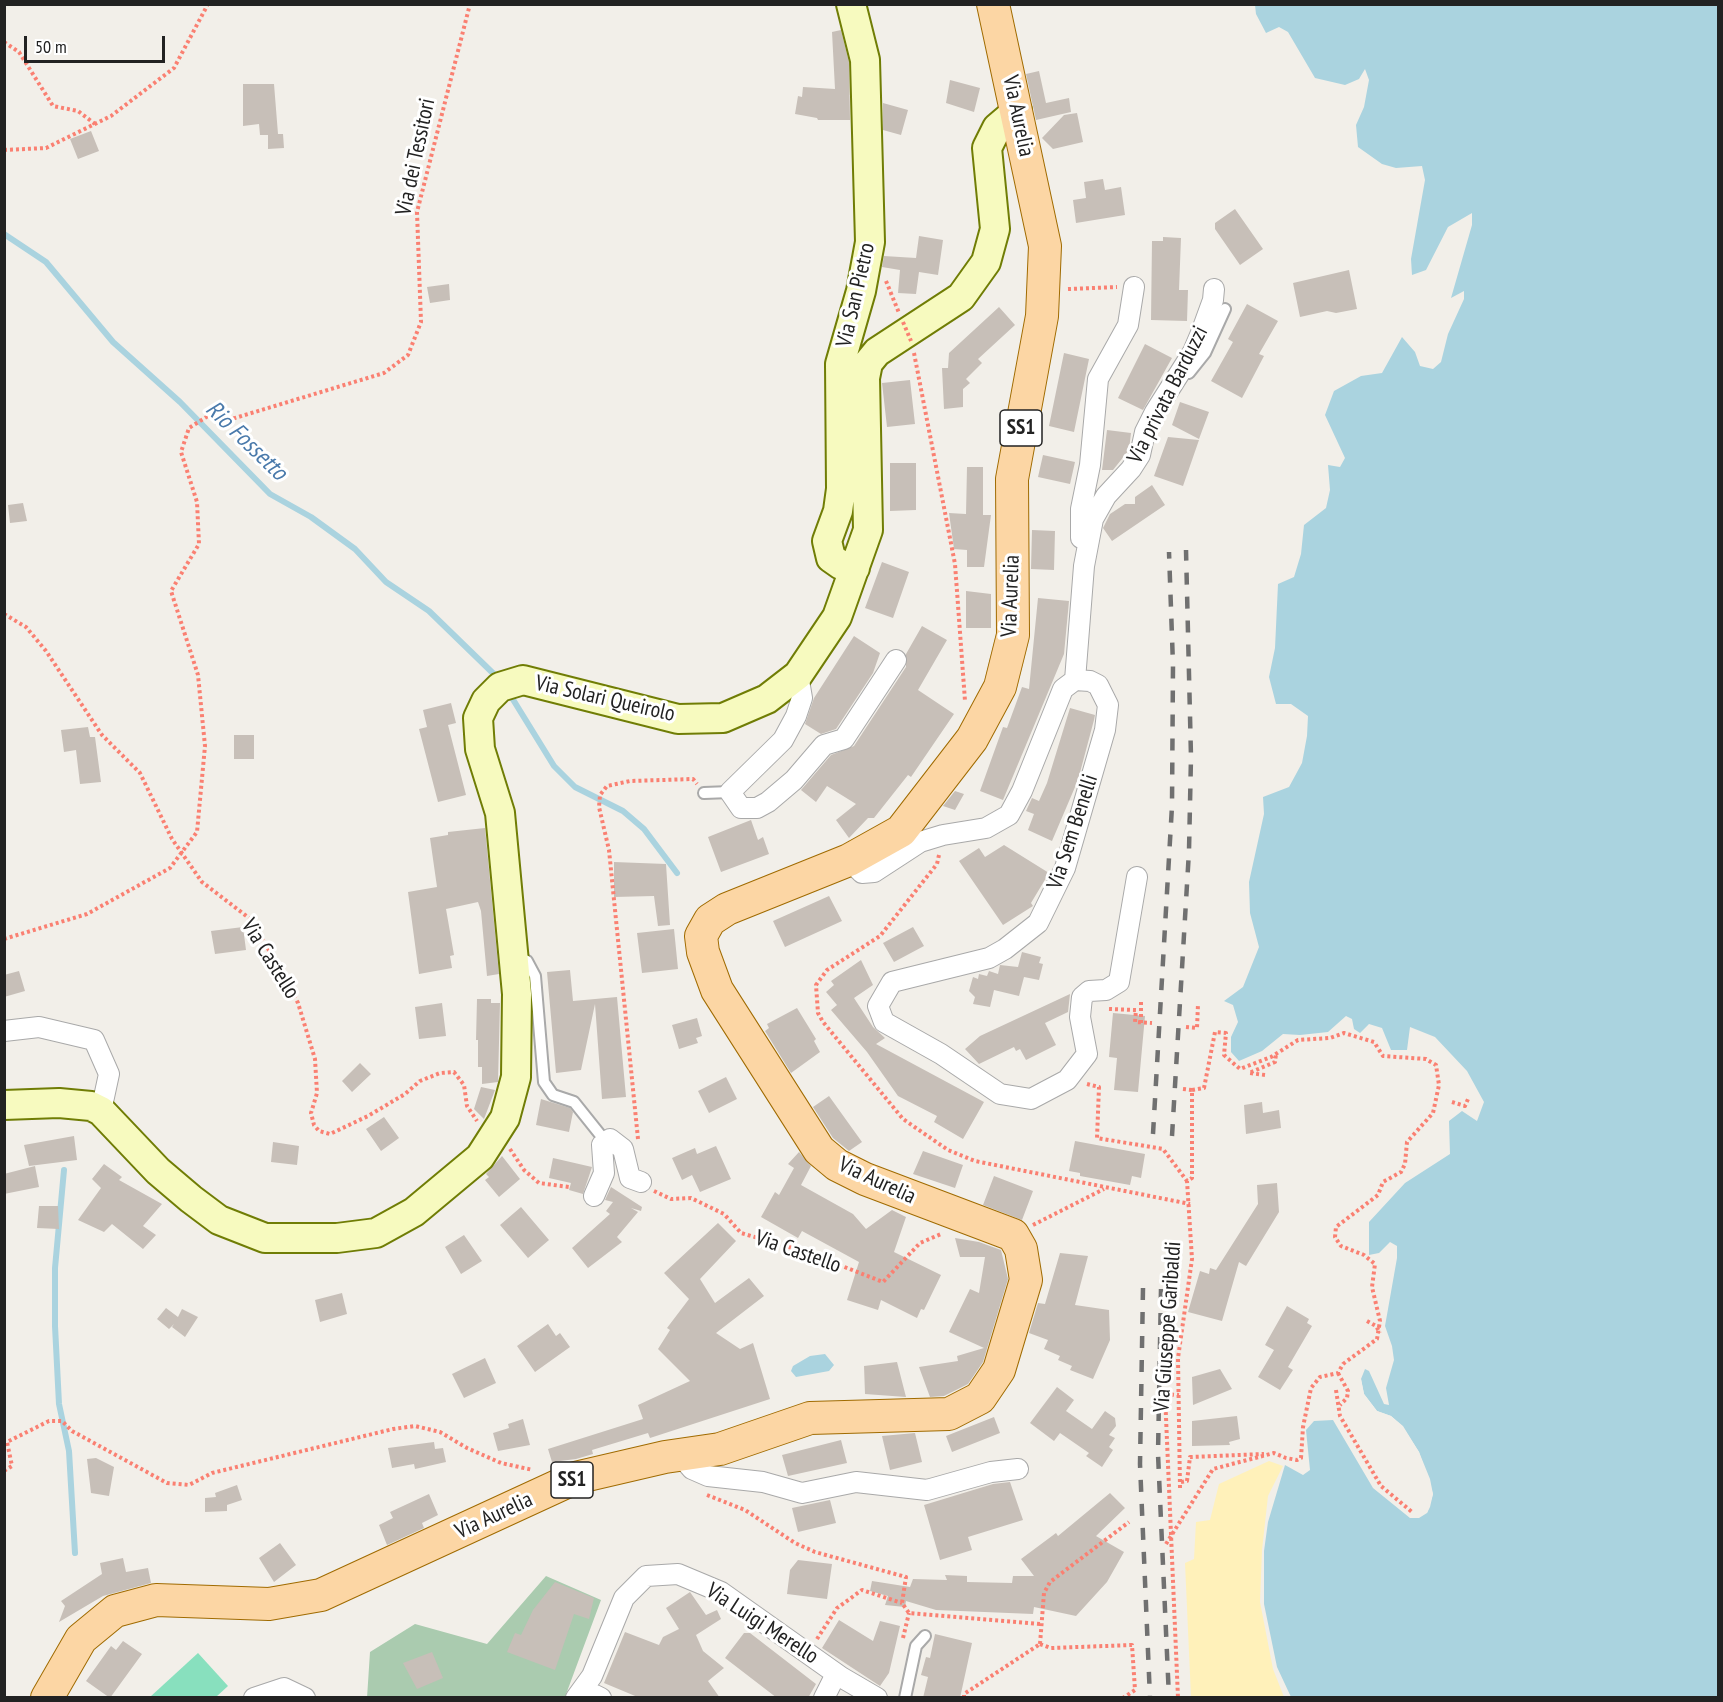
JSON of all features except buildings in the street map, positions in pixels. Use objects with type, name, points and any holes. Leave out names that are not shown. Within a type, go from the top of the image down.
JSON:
[{"type":"main road","name":"Via Aurelia","points":[[47,1698],[81,1639],[116,1611],[156,1600],[269,1604],[321,1595],[575,1478],[680,1455],[720,1449],[810,1418],[949,1414],[980,1398],[999,1370],[1026,1280],[1021,1249],[1013,1235],[865,1179],[837,1165],[819,1150],[717,990],[708,970],[701,936],[710,920],[727,909],[849,860],[901,831],[972,740],[1000,687],[1013,635],[1012,479],[1042,316],[1045,246],[993,4]]},
{"type":"street","name":"Via San Pietro","points":[[851,4],[865,60],[870,242],[861,291],[840,364],[841,489],[838,511],[827,541],[831,558],[841,566],[855,568]]},
{"type":"street","name":"Via Solari Queirolo","points":[[101,1111],[158,1171],[190,1199],[219,1220],[265,1238],[337,1238],[376,1233],[414,1212],[480,1157],[505,1118],[516,1077],[517,994],[500,813],[480,749],[478,718],[486,701],[509,684],[523,680],[678,719],[723,718],[767,699],[798,675],[837,617],[868,530],[865,378],[868,363],[877,352],[961,297],[986,262],[994,229],[987,148],[997,128],[1017,111]]},
{"type":"street","name":"Via privata Barduzzi","points":[[1085,560],[1080,531],[1081,509],[1090,465],[1098,379],[1128,325],[1134,287]]},
{"type":"street","name":"Via privata Barduzzi","points":[[1075,680],[1085,560],[1093,519],[1106,496],[1131,469],[1140,455],[1145,432],[1176,376],[1193,352],[1213,300],[1214,289]]},
{"type":"street","points":[[798,675],[802,698],[796,716],[783,740],[729,792],[741,808],[757,808],[779,795],[824,745],[844,739],[896,660]]},
{"type":"street","points":[[849,860],[862,873],[874,872],[920,842],[943,835],[986,828],[1009,815],[1022,791],[1063,689],[1075,680]]},
{"type":"street","name":"Via Sem Benelli","points":[[1067,1080],[1031,1099],[1000,1094],[941,1054],[884,1022],[878,1006],[891,982],[989,958],[1005,950],[1038,923],[1065,868],[1105,730],[1108,705],[1098,685],[1090,681],[1075,680]]},
{"type":"street","points":[[1067,1080],[1087,1054],[1081,1008],[1082,997],[1089,991],[1106,990],[1119,982],[1137,877]]},
{"type":"street","points":[[4,1031],[39,1027],[94,1040],[109,1074],[101,1111],[91,1106],[59,1103],[4,1105]]},
{"type":"street","points":[[594,1196],[604,1173],[602,1145],[610,1139],[623,1149],[630,1178],[641,1182]]},
{"type":"street","points":[[680,1455],[692,1469],[708,1476],[763,1482],[802,1494],[856,1482],[927,1490],[991,1472],[1018,1469]]},
{"type":"street","name":"Via Luigi Merello","points":[[592,1693],[624,1598],[646,1576],[678,1574],[721,1592],[836,1674],[877,1698]]},
{"type":"street","points":[[824,1698],[836,1674]]},
{"type":"street","points":[[254,1698],[284,1688],[305,1698]]},
{"type":"lane","points":[[1176,376],[1184,378],[1205,353],[1225,309]]},
{"type":"lane","points":[[704,793],[729,792]]},
{"type":"lane","points":[[513,956],[527,962],[535,976],[544,1082],[553,1095],[574,1102],[606,1142]]},
{"type":"lane","points":[[905,1698],[916,1646],[925,1636]]},
{"type":"path","points":[[4,150],[46,148],[111,116],[174,68],[208,4]]},
{"type":"path","name":"Via dei Tessitori","points":[[182,853],[197,832],[205,746],[198,675],[171,591],[199,544],[197,502],[181,452],[189,429],[208,416],[225,421],[384,373],[408,356],[422,322],[417,212],[470,4]]},
{"type":"path","points":[[4,42],[19,52],[53,106],[78,111],[95,124]]},
{"type":"path","points":[[1043,290],[1134,287]]},
{"type":"path","points":[[903,322],[911,341],[955,564],[965,701]]},
{"type":"path","name":"Via Castello","points":[[4,614],[26,627],[46,651],[102,735],[140,773],[172,839],[202,882],[249,918],[283,973],[298,1003],[315,1059],[317,1093],[311,1113],[314,1125],[319,1131],[330,1134],[345,1128],[395,1100],[420,1081],[440,1073],[454,1072],[464,1085],[467,1106],[480,1125],[495,1133],[524,1170],[539,1183],[568,1187]]},
{"type":"path","points":[[641,1182],[624,990],[608,842],[599,807],[600,795],[607,786],[667,778],[693,779],[704,793]]},
{"type":"path","points":[[4,939],[87,914],[170,868],[182,853]]},
{"type":"path","points":[[1141,1001],[1141,1023]]},
{"type":"path","points":[[1186,1027],[1197,1028],[1198,1004]]},
{"type":"path","points":[[1081,1008],[1136,1010],[1135,1022],[1152,1023]]},
{"type":"path","points":[[1166,1544],[1213,1469],[1274,1453],[1286,1458],[1297,1460],[1301,1458],[1303,1427],[1311,1388],[1320,1377],[1338,1373],[1343,1364],[1377,1339],[1380,1333],[1372,1287],[1375,1264],[1364,1255],[1341,1246],[1335,1237],[1336,1227],[1378,1195],[1383,1182],[1401,1172],[1405,1164],[1407,1142],[1433,1113],[1439,1085],[1436,1065],[1426,1059],[1383,1056],[1374,1042],[1344,1033],[1329,1038],[1298,1040],[1240,1069],[1224,1055],[1226,1033],[1215,1032],[1204,1088],[1183,1089]]},
{"type":"path","points":[[1265,1075],[1249,1073],[1275,1062],[1276,1053]]},
{"type":"path","points":[[1067,1080],[1099,1087],[1097,1138],[1163,1149],[1187,1181],[1192,1178],[1192,1090]]},
{"type":"path","points":[[1452,1102],[1465,1106],[1468,1099]]},
{"type":"path","name":"Via Giuseppe Garibaldi","points":[[1187,1181],[1192,1259],[1178,1358],[1181,1485],[1187,1481],[1190,1457],[1274,1453]]},
{"type":"path","name":"Via Castello","points":[[641,1182],[672,1199],[691,1198],[724,1214],[741,1233],[806,1252],[883,1282],[920,1243],[946,1232],[942,1227]]},
{"type":"path","points":[[1013,1235],[1104,1188],[1190,1204]]},
{"type":"path","points":[[1367,1321],[1376,1326],[1380,1333]]},
{"type":"path","points":[[1338,1373],[1348,1391],[1347,1398],[1339,1405]]},
{"type":"path","points":[[1336,1390],[1340,1416],[1381,1486],[1412,1512]]},
{"type":"path","points":[[1178,1698],[1165,1394],[1179,1395]]},
{"type":"path","points":[[4,1471],[12,1466],[7,1442],[49,1421],[62,1421],[72,1431],[167,1483],[189,1485],[212,1473],[393,1429],[415,1426],[440,1432],[466,1448],[501,1463],[575,1478]]},
{"type":"path","points":[[699,1491],[718,1502],[745,1510],[795,1543],[815,1552],[906,1577],[902,1603]]},
{"type":"path","points":[[1040,1644],[1044,1593],[1050,1582],[1129,1522]]},
{"type":"path","points":[[808,1654],[837,1608],[861,1590],[902,1603],[909,1613],[1040,1624]]},
{"type":"path","points":[[1040,1644],[1051,1648],[1132,1645],[1136,1698]]},
{"type":"path","points":[[964,1698],[964,1694],[1040,1644]]},
{"type":"path","points":[[1123,1698],[1135,1690]]},
{"type":"sand","points":[[1269,1461],[1283,1466],[1268,1496],[1262,1550],[1260,1602],[1273,1669],[1284,1697],[1191,1697],[1185,1563],[1194,1559],[1196,1522],[1210,1520],[1219,1484]]},
{"type":"green space","points":[[546,1576],[601,1600],[565,1697],[367,1698],[370,1652],[415,1624],[487,1644]]},
{"type":"green space","points":[[198,1653],[228,1686],[216,1697],[150,1697]]},
{"type":"water","points":[[1255,5],[1718,5],[1718,1697],[1291,1697],[1277,1667],[1264,1604],[1264,1551],[1268,1522],[1285,1465],[1303,1475],[1310,1470],[1306,1430],[1314,1421],[1333,1420],[1373,1488],[1410,1518],[1419,1518],[1427,1513],[1430,1507],[1433,1494],[1430,1479],[1419,1452],[1402,1426],[1391,1416],[1377,1411],[1364,1394],[1361,1379],[1365,1369],[1369,1371],[1384,1404],[1389,1405],[1386,1388],[1394,1360],[1385,1326],[1397,1258],[1397,1246],[1390,1242],[1379,1253],[1369,1255],[1369,1222],[1405,1183],[1450,1154],[1449,1121],[1462,1111],[1477,1121],[1484,1102],[1467,1071],[1435,1037],[1410,1027],[1407,1050],[1391,1050],[1382,1028],[1369,1024],[1360,1033],[1354,1029],[1352,1019],[1346,1016],[1328,1032],[1283,1034],[1262,1051],[1239,1061],[1231,1052],[1231,1037],[1238,1022],[1233,1005],[1224,1001],[1243,987],[1259,947],[1250,913],[1249,882],[1264,814],[1263,797],[1289,787],[1302,763],[1307,736],[1308,716],[1291,704],[1276,704],[1269,677],[1275,648],[1278,584],[1294,577],[1301,554],[1304,525],[1326,508],[1330,490],[1328,465],[1340,467],[1345,458],[1325,415],[1334,391],[1361,376],[1382,373],[1402,337],[1415,352],[1420,366],[1433,369],[1441,362],[1448,334],[1464,299],[1464,291],[1451,298],[1472,225],[1472,213],[1448,227],[1426,270],[1412,275],[1411,259],[1425,180],[1422,166],[1396,168],[1382,164],[1358,147],[1356,125],[1364,107],[1369,80],[1365,69],[1359,79],[1345,85],[1315,78],[1288,32],[1279,27],[1266,33],[1256,14]]},
{"type":"water","points":[[825,1354],[834,1365],[829,1371],[796,1377],[791,1371],[793,1366],[810,1356]]},
{"type":"pier","points":[[1358,1377],[1361,1379],[1364,1394],[1377,1411],[1391,1416],[1403,1426],[1419,1452],[1433,1494],[1427,1513],[1423,1512],[1430,1494],[1416,1454],[1400,1428],[1390,1419],[1374,1413],[1361,1396]]},
{"type":"waterway","name":"Rio Fossetto","points":[[4,234],[46,262],[113,342],[180,402],[270,494],[311,517],[355,549],[386,582],[429,611],[500,680]]},
{"type":"waterway","name":"Rio Fossetto","points":[[509,693],[554,766],[575,787],[623,811],[644,829],[677,873]]},
{"type":"waterway","points":[[64,1170],[55,1268],[55,1326],[59,1404],[69,1451],[75,1553]]},
{"type":"railway","points":[[1172,1136],[1189,851],[1191,757],[1186,550]]},
{"type":"railway","points":[[1153,1134],[1172,806],[1173,665],[1169,552]]},
{"type":"railway","points":[[1143,1288],[1140,1464],[1150,1698]]},
{"type":"railway","points":[[1161,1289],[1158,1454],[1169,1698]]}]
